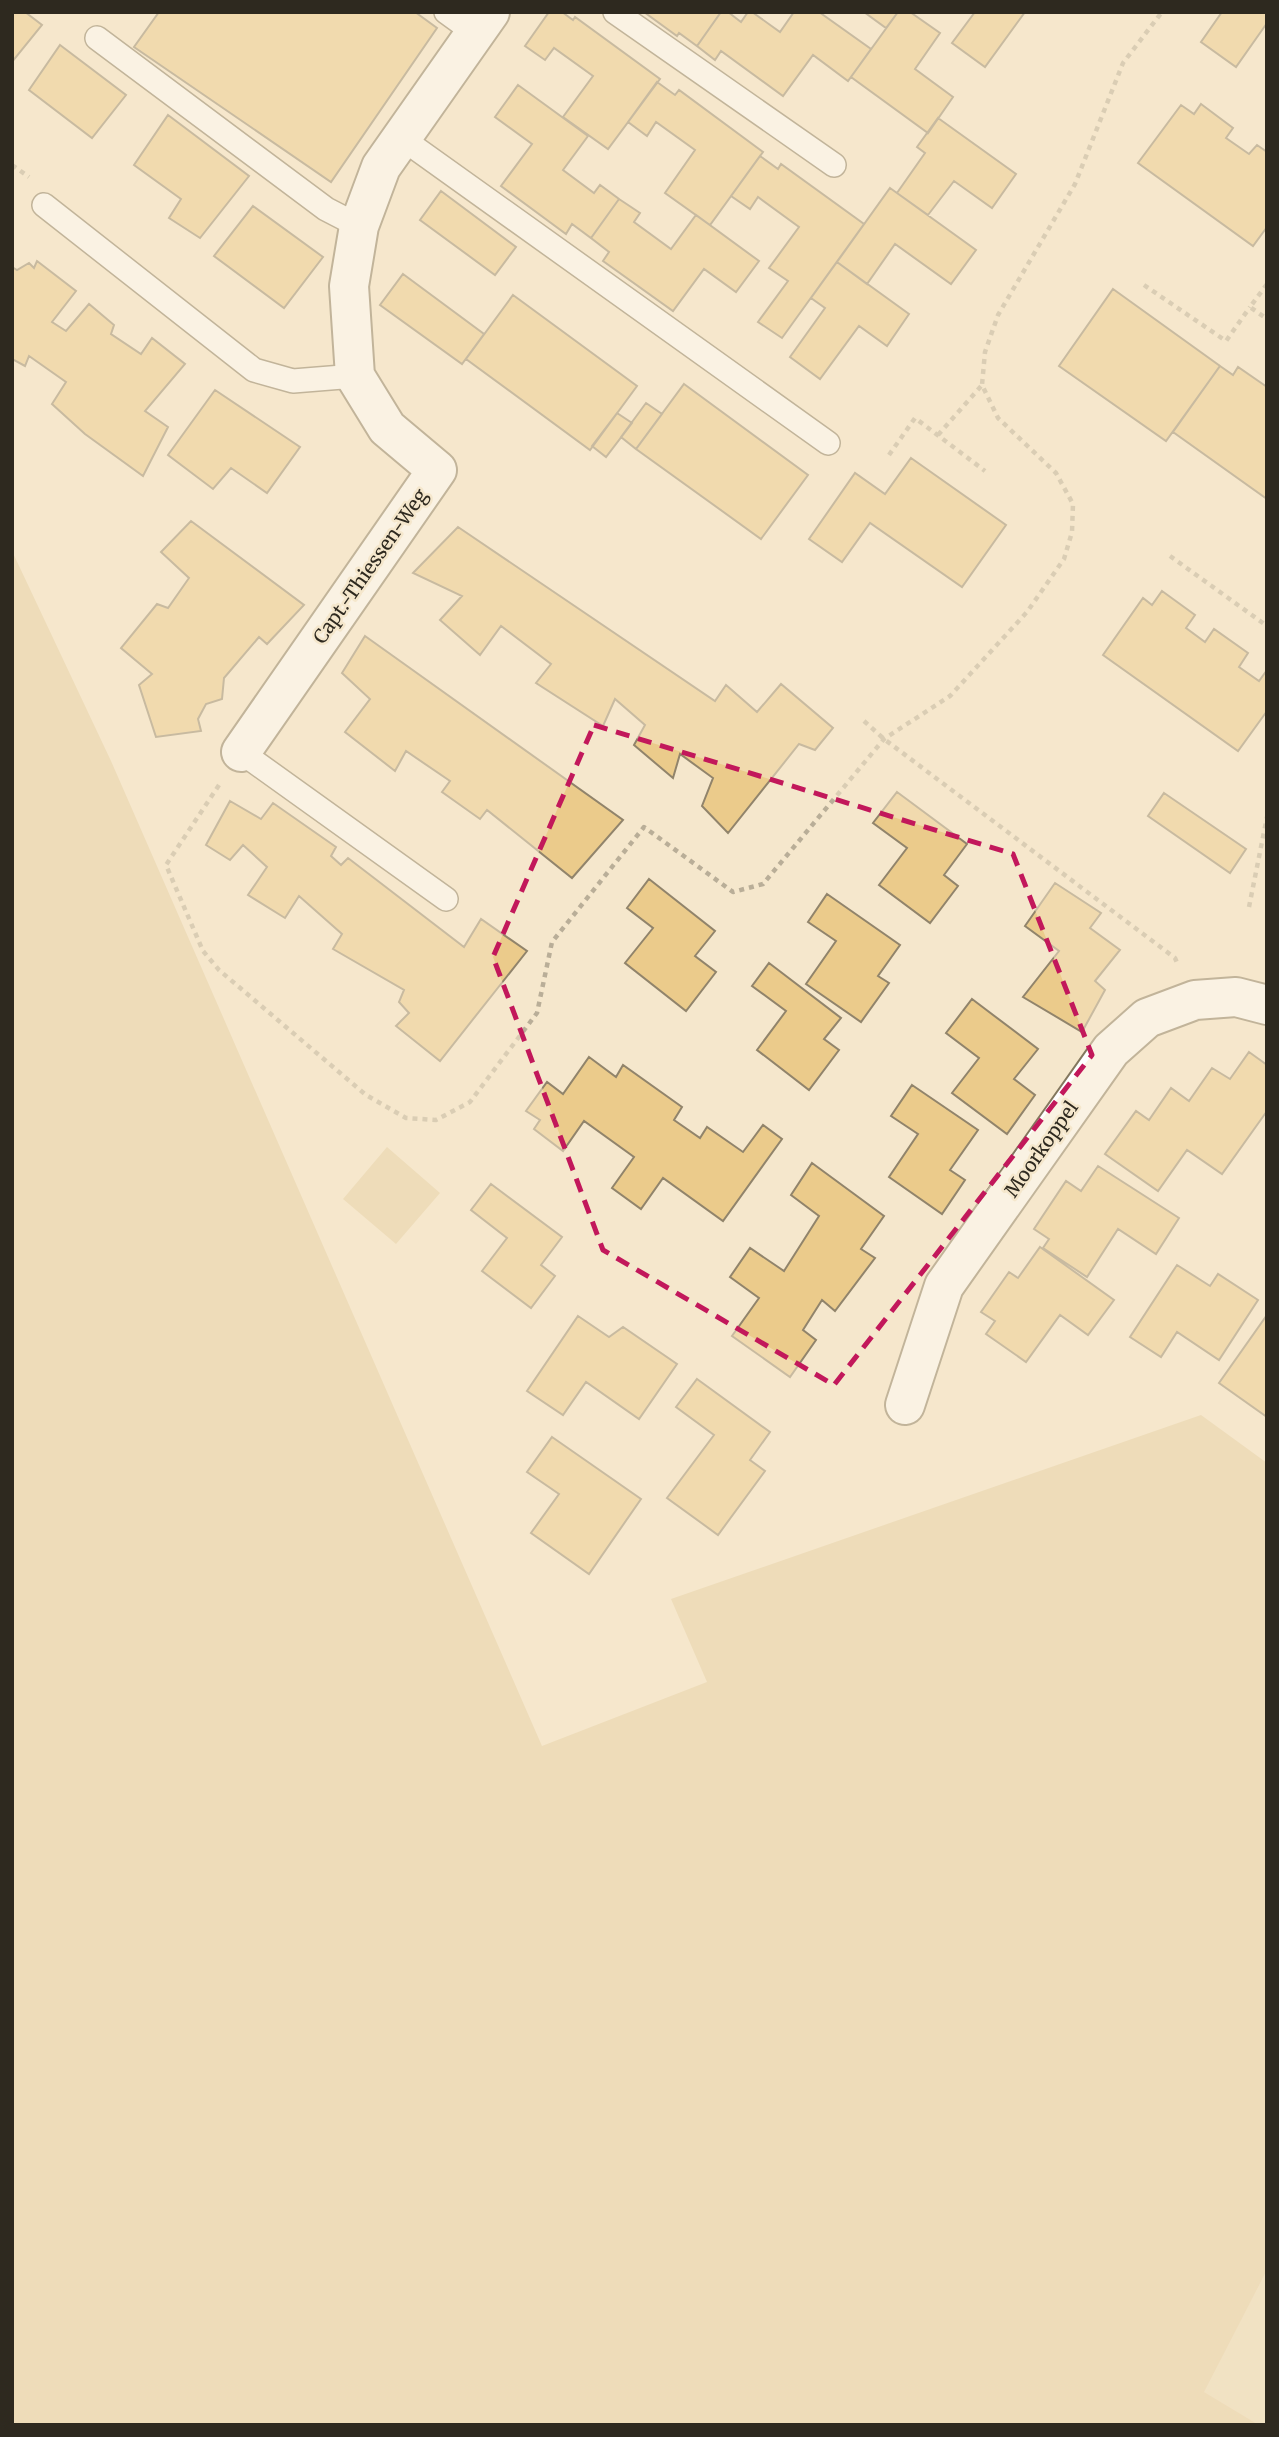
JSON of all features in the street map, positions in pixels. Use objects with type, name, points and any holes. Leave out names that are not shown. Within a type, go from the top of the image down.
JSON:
[{"type":"street","name":"Capt.-Thiessen-Weg","points":[[241,752],[437,470],[387,428],[355,376],[349,286],[359,226],[381,167],[470,19]]},
{"type":"street","name":"Moorkoppel","points":[[905,1405],[944,1286],[1111,1050],[1147,1017],[1195,1000],[1236,997],[1267,1005]]},
{"type":"lane","points":[[615,12],[834,165]]},
{"type":"lane","points":[[97,38],[327,209],[359,226]]},
{"type":"lane","points":[[400,137],[828,443]]},
{"type":"lane","points":[[44,205],[254,370],[293,381],[355,376]]},
{"type":"lane","points":[[241,752],[446,899]]},
{"type":"path","points":[[241,752],[166,865],[203,951],[219,970],[366,1095],[406,1118],[436,1120],[470,1102],[537,1013],[552,942],[644,827],[733,892],[763,884],[884,740],[950,696],[1002,640],[1027,612],[1063,559],[1073,532],[1073,504],[1056,473],[998,418],[982,385],[985,352],[998,315],[1075,184],[1123,63],[1162,12]]},
{"type":"path","points":[[1144,285],[1226,341],[1267,284]]},
{"type":"path","points":[[1250,307],[1267,319]]},
{"type":"path","points":[[938,435],[982,385]]},
{"type":"path","points":[[889,454],[915,418],[985,471]]},
{"type":"path","points":[[1170,556],[1267,626]]},
{"type":"path","points":[[864,721],[884,740],[1175,958],[1195,1000]]},
{"type":"path","points":[[1250,907],[1267,817]]},
{"type":"highlighted area","points":[[594,725],[1013,854],[1092,1055],[834,1385],[603,1250],[493,957]]},
{"type":"shaded area","points":[[12,551],[111,761],[542,1746],[707,1682],[671,1599],[1201,1415],[1267,1463],[1267,2270],[1204,2392],[1259,2425],[12,2425]]},
{"type":"shaded area","points":[[387,1147],[440,1193],[396,1244],[343,1199]]},
{"type":"shaded area","points":[[1267,2270],[1267,2425],[1259,2425],[1203,2392]]},
{"type":"building","points":[[12,12],[25,12],[42,25],[12,62]]},
{"type":"building","points":[[159,12],[415,12],[437,28],[331,182],[134,47]]},
{"type":"building","points":[[549,12],[562,12],[573,20],[575,17],[660,79],[608,149],[563,117],[593,76],[554,48],[545,60],[525,46]]},
{"type":"building","points":[[644,12],[721,12],[697,46],[679,33],[677,36]]},
{"type":"building","points":[[721,12],[728,12],[741,22],[748,12],[752,12],[780,32],[794,12],[819,12],[871,49],[848,81],[813,55],[783,96],[721,51],[715,60],[697,46]]},
{"type":"building","points":[[864,12],[898,12],[886,28]]},
{"type":"building","points":[[898,12],[910,12],[940,33],[915,69],[953,97],[928,133],[851,77]]},
{"type":"building","points":[[975,12],[1025,12],[985,67],[952,43]]},
{"type":"building","points":[[1222,12],[1267,12],[1267,23],[1236,67],[1201,42]]},
{"type":"building","points":[[60,45],[126,95],[92,138],[29,90]]},
{"type":"building","points":[[657,82],[675,95],[679,90],[763,152],[710,225],[665,193],[695,150],[656,122],[647,136],[628,122]]},
{"type":"building","points":[[518,85],[588,136],[563,170],[594,193],[600,185],[619,199],[591,238],[572,224],[566,234],[501,186],[532,144],[495,117]]},
{"type":"building","points":[[1201,104],[1233,128],[1226,138],[1249,154],[1257,145],[1267,152],[1267,227],[1253,246],[1138,163],[1181,105],[1194,114]]},
{"type":"building","points":[[168,115],[249,176],[200,238],[169,218],[181,199],[134,165]]},
{"type":"building","points":[[938,118],[1016,174],[992,208],[954,181],[928,215],[897,193],[925,153],[917,147]]},
{"type":"building","points":[[760,156],[778,169],[781,164],[864,224],[782,338],[758,322],[788,281],[769,268],[799,227],[758,197],[750,209],[731,196]]},
{"type":"building","points":[[890,188],[976,250],[951,284],[895,244],[867,284],[837,262]]},
{"type":"building","points":[[441,191],[516,247],[495,275],[420,220]]},
{"type":"building","points":[[619,199],[640,213],[634,222],[671,249],[696,215],[759,261],[736,292],[704,269],[673,311],[603,261],[609,252],[591,238]]},
{"type":"building","points":[[253,206],[323,257],[284,308],[214,256]]},
{"type":"building","points":[[37,261],[76,291],[52,322],[66,331],[89,304],[114,325],[111,334],[141,354],[152,338],[185,364],[145,411],[168,427],[143,476],[85,434],[52,404],[66,382],[29,356],[25,366],[12,359],[12,267],[17,270],[29,263],[34,268]]},
{"type":"building","points":[[837,262],[909,314],[887,346],[859,326],[820,379],[790,357],[825,308],[811,298]]},
{"type":"building","points":[[403,274],[484,334],[462,364],[380,305]]},
{"type":"building","points":[[1113,289],[1220,366],[1166,441],[1059,366]]},
{"type":"building","points":[[513,295],[637,386],[590,450],[466,359]]},
{"type":"building","points":[[1220,366],[1233,375],[1238,367],[1267,387],[1267,499],[1173,432]]},
{"type":"building","points":[[684,384],[808,475],[761,539],[636,449]]},
{"type":"building","points":[[215,390],[300,447],[267,493],[231,468],[213,489],[168,455]]},
{"type":"building","points":[[646,403],[662,414],[636,449],[621,437]]},
{"type":"building","points":[[617,413],[632,423],[606,457],[592,446]]},
{"type":"building","points":[[911,458],[1006,525],[962,587],[870,523],[842,562],[809,539],[855,473],[885,494]]},
{"type":"building","points":[[191,521],[304,605],[267,644],[259,637],[224,678],[222,699],[206,704],[198,719],[201,731],[156,737],[139,685],[152,674],[121,648],[157,604],[168,608],[189,578],[161,552]]},
{"type":"building","points":[[458,527],[715,701],[726,685],[757,712],[781,684],[833,728],[815,750],[799,744],[728,833],[702,806],[713,778],[680,754],[673,778],[634,745],[645,725],[615,699],[603,726],[536,683],[551,664],[501,626],[480,655],[440,620],[462,596],[413,573]]},
{"type":"building","points":[[1162,591],[1195,615],[1186,628],[1205,642],[1214,629],[1248,653],[1239,667],[1259,681],[1267,670],[1267,711],[1238,751],[1103,655],[1143,598],[1152,605]]},
{"type":"building","points":[[365,636],[623,820],[572,878],[487,810],[480,819],[442,792],[450,781],[406,751],[395,771],[345,732],[370,699],[342,673]]},
{"type":"building","points":[[897,792],[967,844],[944,875],[958,886],[930,923],[879,885],[907,848],[873,823]]},
{"type":"building","points":[[1164,793],[1246,849],[1230,873],[1148,816]]},
{"type":"building","points":[[230,801],[261,819],[273,803],[336,847],[331,856],[341,865],[348,858],[464,947],[481,919],[527,951],[440,1061],[396,1026],[409,1013],[399,1002],[404,990],[333,949],[342,934],[299,896],[285,918],[248,895],[267,867],[243,845],[230,860],[206,845]]},
{"type":"building","points":[[649,879],[715,931],[695,956],[716,972],[686,1011],[625,963],[653,928],[627,908]]},
{"type":"building","points":[[1055,883],[1101,913],[1090,928],[1120,950],[1095,981],[1105,990],[1082,1032],[1023,997],[1059,951],[1025,926]]},
{"type":"building","points":[[827,894],[900,945],[878,976],[889,983],[861,1022],[806,984],[836,941],[808,922]]},
{"type":"building","points":[[769,963],[841,1018],[824,1039],[839,1050],[809,1090],[757,1050],[786,1011],[752,986]]},
{"type":"building","points":[[972,999],[1038,1049],[1014,1079],[1035,1095],[1007,1134],[952,1093],[979,1058],[946,1033]]},
{"type":"building","points":[[1249,1052],[1267,1065],[1267,1111],[1222,1174],[1187,1150],[1158,1191],[1105,1154],[1136,1111],[1149,1120],[1171,1088],[1189,1101],[1212,1068],[1230,1079]]},
{"type":"building","points":[[589,1057],[616,1077],[623,1065],[682,1107],[674,1120],[700,1138],[707,1127],[743,1152],[763,1125],[782,1139],[723,1221],[663,1178],[641,1209],[612,1188],[634,1157],[584,1121],[563,1151],[534,1129],[540,1120],[526,1111],[547,1082],[563,1094]]},
{"type":"building","points":[[912,1085],[978,1130],[950,1170],[965,1180],[942,1214],[889,1177],[918,1134],[891,1116]]},
{"type":"building","points":[[812,1163],[884,1216],[861,1249],[875,1258],[835,1311],[822,1300],[803,1330],[816,1340],[790,1377],[732,1336],[759,1298],[730,1277],[750,1248],[784,1271],[819,1216],[791,1195]]},
{"type":"building","points":[[1098,1166],[1179,1218],[1156,1254],[1118,1229],[1087,1277],[1043,1248],[1049,1239],[1034,1229],[1066,1181],[1081,1191]]},
{"type":"building","points":[[491,1184],[562,1237],[541,1265],[555,1276],[531,1308],[482,1271],[507,1238],[471,1210]]},
{"type":"building","points":[[1040,1247],[1114,1300],[1088,1335],[1060,1315],[1026,1362],[986,1334],[995,1321],[981,1312],[1009,1272],[1018,1278]]},
{"type":"building","points":[[1177,1265],[1210,1286],[1218,1274],[1258,1300],[1219,1360],[1177,1332],[1161,1357],[1130,1337]]},
{"type":"building","points":[[1267,1315],[1267,1417],[1219,1383]]},
{"type":"building","points":[[578,1316],[609,1337],[623,1327],[677,1364],[639,1419],[586,1382],[563,1415],[527,1391]]},
{"type":"building","points":[[697,1379],[770,1432],[750,1460],[765,1471],[718,1535],[667,1498],[714,1435],[676,1407]]},
{"type":"building","points":[[552,1437],[641,1499],[589,1574],[531,1533],[559,1494],[527,1472]]}]
